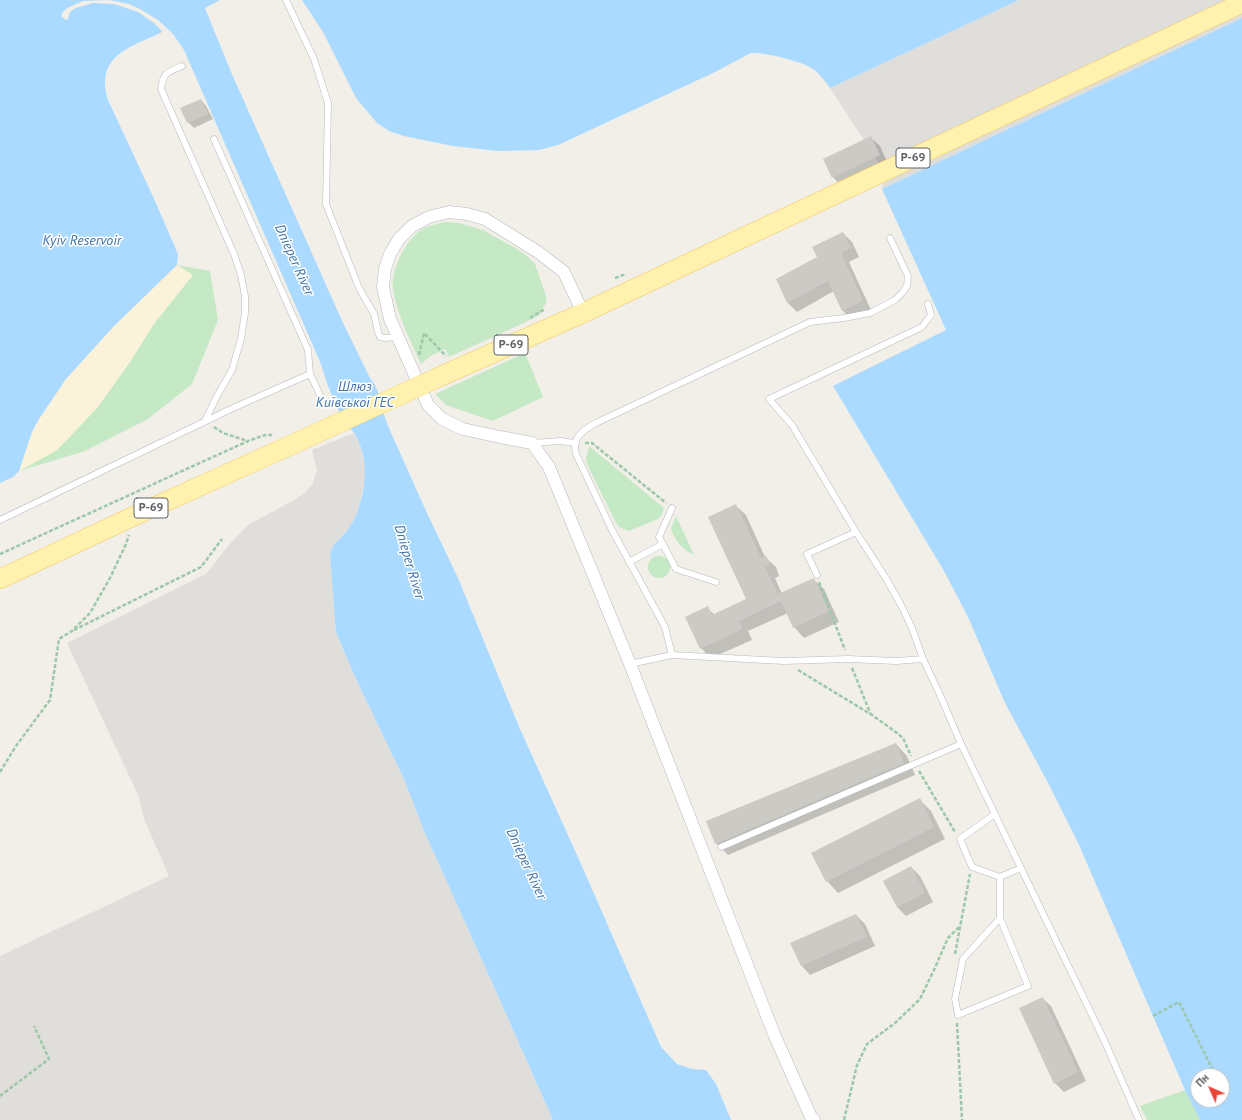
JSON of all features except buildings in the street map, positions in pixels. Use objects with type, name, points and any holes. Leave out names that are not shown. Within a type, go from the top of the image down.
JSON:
[{"type":"main road","name":"Р-69","points":[[0,579],[134,516],[583,313],[1242,3]]},
{"type":"street","points":[[583,313],[564,272],[538,252],[485,219],[467,214],[449,212],[429,217],[412,226],[399,239],[390,254],[385,269],[383,287],[390,319],[428,405],[442,419],[463,429],[532,443],[549,467],[630,664],[774,1034],[811,1117],[814,1120]]},
{"type":"lane","points":[[286,0],[314,60],[328,103],[326,204],[360,288],[374,314],[380,337],[398,338]]},
{"type":"lane","points":[[182,66],[170,71],[163,78],[161,89],[234,254],[242,275],[245,296],[245,313],[241,339],[232,370],[205,421]]},
{"type":"lane","points":[[214,139],[308,350],[310,374],[321,397]]},
{"type":"lane","points":[[672,655],[665,627],[612,530],[576,454],[575,443],[578,437],[585,429],[596,423],[810,322],[870,313],[895,300],[907,286],[909,279],[890,238]]},
{"type":"lane","points":[[928,304],[931,315],[922,327],[769,399],[792,425],[902,607],[912,628],[923,659],[940,694],[961,744],[1105,1042],[1139,1120]]},
{"type":"lane","points":[[0,520],[205,421],[310,374]]},
{"type":"lane","points":[[532,443],[560,441],[575,443]]},
{"type":"lane","points":[[672,508],[660,537],[676,569],[716,582]]},
{"type":"lane","points":[[816,576],[807,554],[856,532]]},
{"type":"lane","points":[[629,562],[663,544]]},
{"type":"lane","points":[[630,664],[672,655],[784,661],[848,659],[896,661],[923,659]]},
{"type":"lane","points":[[721,847],[961,744]]},
{"type":"lane","points":[[995,814],[960,839],[972,867],[1000,877],[1021,868]]},
{"type":"lane","points":[[1000,877],[1000,918],[1028,986],[958,1015],[955,999],[963,959],[1000,918]]},
{"type":"path","points":[[419,356],[424,332],[446,356]]},
{"type":"path","points":[[205,421],[223,433],[248,441]]},
{"type":"path","points":[[0,554],[248,441],[265,435]]},
{"type":"path","points":[[575,443],[592,443],[672,508]]},
{"type":"path","points":[[72,631],[90,613],[110,578],[126,544],[134,516]]},
{"type":"path","points":[[0,772],[16,746],[50,700],[59,639],[72,631],[201,567],[222,539]]},
{"type":"path","points":[[816,576],[848,659],[872,715]]},
{"type":"path","points":[[784,661],[872,715],[903,738],[915,764],[960,839]]},
{"type":"path","points":[[955,956],[972,867]]},
{"type":"path","points":[[844,1120],[857,1065],[866,1044],[895,1023],[920,998],[948,938],[960,926]]},
{"type":"path","points":[[1153,1016],[1179,1002],[1212,1068]]},
{"type":"path","points":[[958,1015],[957,1039],[962,1120]]},
{"type":"path","points":[[0,1096],[49,1059],[34,1026]]},
{"type":"shaded area","points":[[1019,0],[1242,0],[1242,18],[882,189],[884,171],[830,88]]},
{"type":"shaded area","points":[[354,433],[360,445],[365,466],[365,480],[359,508],[352,524],[332,547],[330,554],[336,632],[354,675],[404,779],[424,831],[553,1120],[0,1120],[0,956],[169,876],[144,819],[138,795],[67,643],[206,574],[228,546],[248,525],[306,492],[313,483],[317,470],[312,450]]},
{"type":"green space","points":[[445,222],[459,223],[483,230],[517,249],[528,257],[535,264],[546,296],[546,303],[540,314],[532,319],[449,357],[445,349],[432,355],[421,364],[404,327],[395,299],[393,289],[394,273],[406,246],[418,232],[426,227]]},
{"type":"green space","points":[[177,265],[210,271],[218,320],[192,384],[148,419],[85,451],[19,471],[57,450],[97,408],[130,362],[153,325],[192,275]]},
{"type":"green space","points":[[525,353],[543,397],[493,421],[446,405],[435,394]]},
{"type":"green space","points":[[589,446],[664,508],[658,519],[629,531],[619,527],[587,464],[586,458]]},
{"type":"green space","points":[[676,516],[694,555],[683,548],[673,534],[671,529]]},
{"type":"green space","points":[[659,556],[663,557],[669,563],[669,571],[663,577],[659,578],[655,577],[649,571],[648,567],[649,563],[655,557]]},
{"type":"green space","points":[[1185,1090],[1190,1100],[1190,1108],[1194,1108],[1200,1120],[1147,1120],[1140,1106]]},
{"type":"sand","points":[[177,265],[193,275],[153,325],[130,362],[97,408],[57,450],[19,471],[32,432],[66,379],[114,326]]},
{"type":"water","points":[[0,0],[220,0],[205,8],[231,72],[343,323],[370,378],[375,385],[388,426],[458,578],[520,729],[661,1047],[677,1064],[692,1069],[706,1070],[716,1084],[731,1120],[553,1120],[424,831],[404,779],[354,675],[336,632],[330,554],[334,545],[351,525],[362,498],[365,469],[362,450],[354,433],[334,400],[321,364],[184,50],[168,29],[120,53],[112,61],[107,71],[105,84],[108,100],[178,254],[177,265],[114,326],[66,379],[32,432],[19,471],[13,477],[0,483]]},
{"type":"water","points":[[302,0],[1019,0],[830,88],[818,73],[808,66],[783,58],[751,53],[713,73],[558,145],[539,150],[498,151],[453,146],[404,136],[389,131],[377,123],[356,98],[323,32]]},
{"type":"water","points":[[1242,18],[1242,1120],[1200,1120],[1194,1108],[1230,1108],[1230,1068],[1190,1068],[1190,1100],[1079,845],[1005,703],[968,617],[944,571],[833,386],[946,330],[882,189]]},
{"type":"pier","points":[[109,0],[129,4],[140,9],[158,20],[168,29],[163,32],[154,23],[138,12],[114,4],[93,3],[76,8],[70,12],[68,19],[66,20],[61,16],[67,8],[83,1]]},
{"type":"water label","name":"Kyiv Reservoir","points":[[82,241]]},
{"type":"water label","name":"Dnieper River","points":[[294,260]]},
{"type":"water label","name":"Шлюз Київської ГЕС","points":[[355,396]]},
{"type":"water label","name":"Dnieper River","points":[[409,562]]},
{"type":"water label","name":"Dnieper River","points":[[526,864]]}]
